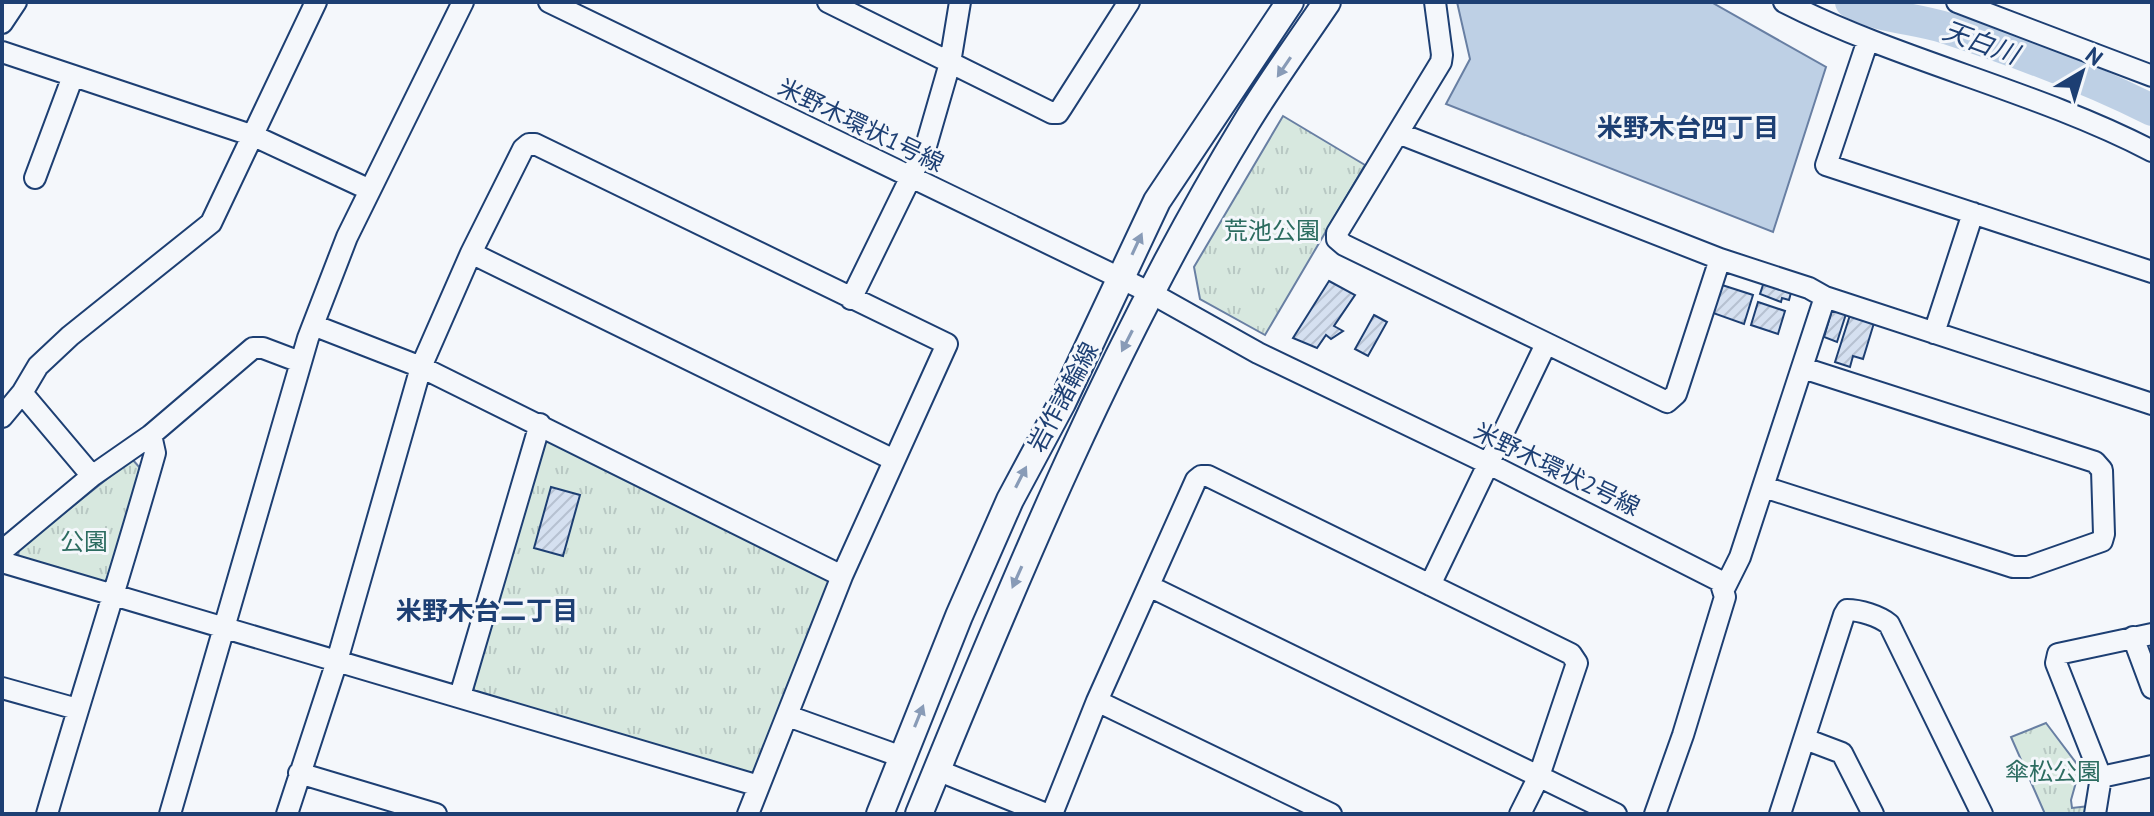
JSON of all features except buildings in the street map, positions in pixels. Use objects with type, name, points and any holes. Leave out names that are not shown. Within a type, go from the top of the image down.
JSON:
[{"type":"main road","name":"岩作諸輪線","points":[[880,814],[1010,500],[1062,403],[1157,201],[1290,2]]},
{"type":"main road","name":"岩作諸輪線","points":[[919,814],[1023,565],[1091,414],[1151,293],[1246,123],[1327,2]]},
{"type":"street","points":[[2,23],[16,2]]},
{"type":"street","points":[[2,417],[22,393],[38,366],[70,336],[211,223],[316,2]]},
{"type":"street","points":[[170,814],[300,362],[328,282],[463,2]]},
{"type":"street","name":"米野木環状1号線","points":[[549,2],[1151,293]]},
{"type":"street","points":[[828,2],[1052,113],[1058,113],[1129,2]]},
{"type":"street","points":[[851,299],[926,146],[950,63],[960,2]]},
{"type":"street","points":[[1435,2],[1441,62],[1337,233],[1337,239],[1667,402],[1676,394],[1720,259]]},
{"type":"street","points":[[1784,2],[1868,40],[1918,56],[2117,133],[2152,151]]},
{"type":"street","points":[[1957,2],[2152,76]]},
{"type":"street","points":[[1868,40],[1826,165],[2152,272]]},
{"type":"street","points":[[2,52],[254,136],[370,190]]},
{"type":"street","points":[[35,178],[73,76]]},
{"type":"street","points":[[1398,133],[1720,259],[1809,288],[1825,297],[2152,404]]},
{"type":"street","points":[[287,814],[337,661],[421,367],[471,253],[523,149],[529,144],[535,144],[947,344],[842,576],[748,814]]},
{"type":"street","points":[[1934,333],[1973,213]]},
{"type":"street","points":[[471,253],[894,460]]},
{"type":"street","name":"米野木環状2号線","points":[[1151,293],[1258,353],[1712,575],[1724,589]]},
{"type":"street","points":[[1655,814],[1683,735],[1725,597],[1724,589],[1740,557],[1825,297]]},
{"type":"street","points":[[313,325],[421,367],[842,576]]},
{"type":"street","points":[[1430,585],[1546,344]]},
{"type":"street","points":[[2,551],[92,476],[151,435],[253,348],[263,348],[300,362]]},
{"type":"street","points":[[1764,487],[2013,567],[2028,567],[2102,541],[2102,470],[2095,462],[1803,368]]},
{"type":"street","points":[[22,393],[92,476]]},
{"type":"street","points":[[460,696],[540,424]]},
{"type":"street","points":[[47,814],[77,709],[115,596],[155,453],[151,435]]},
{"type":"street","points":[[937,770],[1049,814],[1196,480],[1208,476],[1571,654],[1577,663],[1539,776],[1520,814]]},
{"type":"street","points":[[2,562],[759,786]]},
{"type":"street","points":[[1149,586],[1616,814]]},
{"type":"street","points":[[1780,814],[1847,610],[1880,618],[1889,624],[1982,814]]},
{"type":"street","points":[[2095,814],[2101,777],[2056,663],[2058,654],[2143,635],[2152,688]]},
{"type":"street","points":[[2,688],[77,709]]},
{"type":"street","points":[[1097,701],[1331,814]]},
{"type":"street","points":[[788,716],[902,757]]},
{"type":"street","points":[[1805,739],[1842,753],[1873,814]]},
{"type":"street","points":[[2101,777],[2152,766]]},
{"type":"street","points":[[299,773],[436,814]]},
{"type":"green space","name":"荒池公園","points":[[1283,116],[1365,165],[1265,335],[1200,299],[1194,267]]},
{"type":"green space","points":[[550,439],[827,575],[830,584],[758,771],[749,774],[477,693],[471,685],[542,443]]},
{"type":"green space","name":"公園","points":[[132,459],[141,469],[109,577],[102,584],[18,557],[19,549]]},
{"type":"green space","name":"傘松公園","points":[[2046,723],[2080,768],[2071,800],[2072,808],[2090,806],[2088,814],[2045,814],[2011,737]]},
{"type":"water","points":[[1457,2],[1711,2],[1826,67],[1773,232],[1446,104],[1470,59]]},
{"type":"waterway","name":"天白川","points":[[1851,2],[1998,46],[2152,110]]},
{"type":"district","name":"米野木台四丁目","points":[[1688,127]]},
{"type":"district","name":"米野木台二丁目","points":[[487,610]]}]
